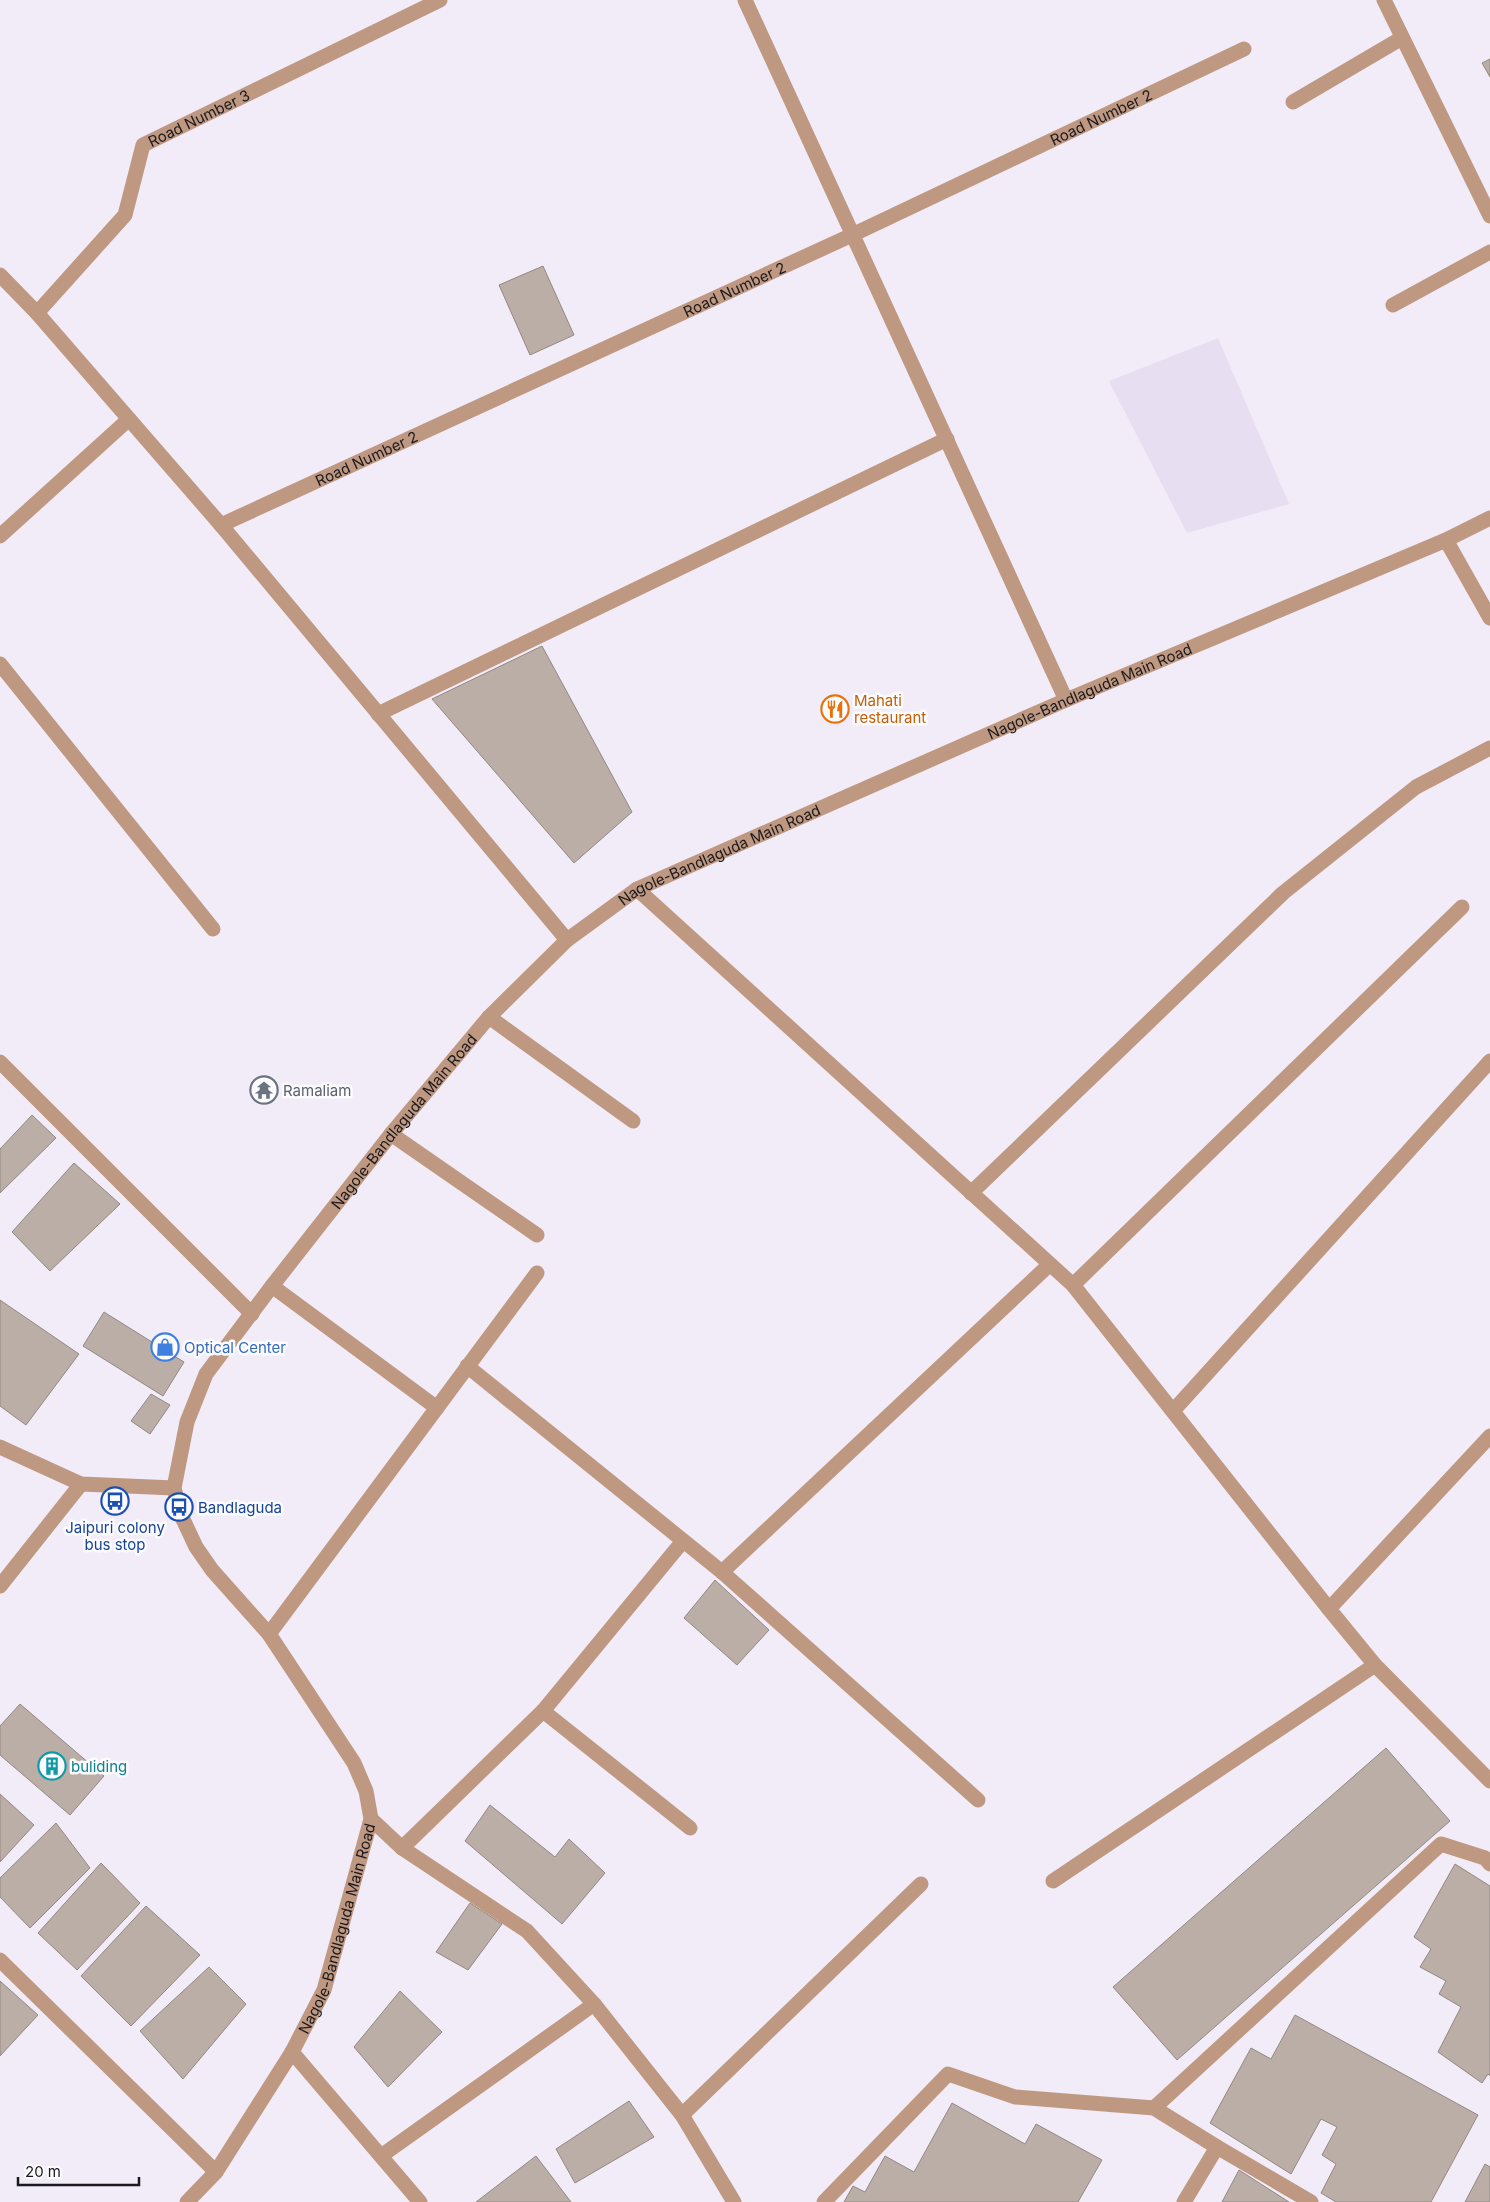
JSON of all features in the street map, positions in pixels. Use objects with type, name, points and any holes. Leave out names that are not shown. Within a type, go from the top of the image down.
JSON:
[{"type":"street","name":"Road Number 3","points":[[37,313],[125,215],[143,145],[440,0]]},
{"type":"street","points":[[745,0],[1066,700]]},
{"type":"street","points":[[1384,0],[1490,216]]},
{"type":"street","points":[[1293,102],[1402,38]]},
{"type":"street","name":"Road Number 2","points":[[222,525],[852,235],[1244,49]]},
{"type":"street","points":[[1393,305],[1490,252]]},
{"type":"street","points":[[2,280],[37,313],[222,525],[567,940]]},
{"type":"street","points":[[0,536],[128,418]]},
{"type":"street","points":[[378,714],[947,439]]},
{"type":"street","name":"Nagole-Bandlaguda Main Road","points":[[187,2202],[216,2172],[292,2052],[324,1990],[371,1820],[366,1791],[354,1763],[269,1634],[212,1570],[196,1547],[181,1515],[174,1488],[186,1422],[206,1374],[272,1286],[391,1134],[488,1017],[567,940],[637,889],[1066,700],[1446,540],[1490,518]]},
{"type":"street","points":[[1446,540],[1490,618]]},
{"type":"street","points":[[0,664],[213,929]]},
{"type":"street","points":[[971,1193],[1284,892],[1416,787],[1490,748]]},
{"type":"street","points":[[637,889],[1073,1285],[1329,1609],[1376,1664],[1490,1781]]},
{"type":"street","points":[[1073,1285],[1462,907]]},
{"type":"street","points":[[488,1017],[633,1121]]},
{"type":"street","points":[[1173,1411],[1490,1061]]},
{"type":"street","points":[[0,1062],[252,1314]]},
{"type":"street","points":[[391,1134],[536,1235]]},
{"type":"street","points":[[722,1572],[1049,1264]]},
{"type":"street","points":[[269,1634],[537,1273]]},
{"type":"street","points":[[272,1286],[437,1408]]},
{"type":"street","points":[[467,1366],[722,1572],[978,1800]]},
{"type":"street","points":[[1329,1609],[1490,1436]]},
{"type":"street","points":[[0,1447],[81,1484],[174,1488]]},
{"type":"street","points":[[0,1586],[81,1484]]},
{"type":"street","points":[[402,1848],[543,1711],[683,1541]]},
{"type":"street","points":[[1053,1881],[1376,1664]]},
{"type":"street","points":[[543,1711],[690,1828]]},
{"type":"street","points":[[371,1820],[402,1848],[527,1931],[594,2004],[682,2115],[734,2202]]},
{"type":"street","points":[[1154,2108],[1441,1844],[1485,1858],[1490,1864]]},
{"type":"street","points":[[682,2115],[921,1884]]},
{"type":"street","points":[[0,1960],[216,2172]]},
{"type":"street","points":[[381,2156],[594,2004]]},
{"type":"street","points":[[292,2052],[420,2202]]},
{"type":"street","points":[[824,2202],[948,2074],[1015,2097],[1154,2108],[1311,2202]]},
{"type":"street","points":[[1184,2202],[1217,2147]]},
{"type":"shaded area","points":[[1218,338],[1289,504],[1187,533],[1109,381]]},
{"type":"building","points":[[1490,59],[1490,77],[1482,63]]},
{"type":"building","points":[[543,266],[574,335],[530,355],[499,285]]},
{"type":"building","points":[[542,646],[632,812],[574,863],[432,699]]},
{"type":"building","points":[[32,1115],[56,1138],[0,1193],[0,1149]]},
{"type":"building","points":[[74,1163],[120,1204],[50,1271],[12,1232]]},
{"type":"building","points":[[0,1300],[79,1354],[26,1425],[0,1406]]},
{"type":"building","points":[[104,1312],[184,1362],[163,1396],[83,1346]]},
{"type":"building","points":[[151,1394],[170,1405],[150,1434],[131,1421]]},
{"type":"building","points":[[715,1580],[769,1630],[737,1665],[684,1618]]},
{"type":"building","name":"buliding","points":[[20,1704],[104,1776],[70,1815],[0,1755],[0,1726]]},
{"type":"building","points":[[1386,1748],[1450,1821],[1177,2060],[1113,1987]]},
{"type":"building","points":[[0,1794],[34,1825],[0,1862]]},
{"type":"building","points":[[490,1805],[555,1857],[569,1839],[605,1873],[562,1924],[465,1841]]},
{"type":"building","points":[[56,1823],[90,1868],[30,1928],[0,1897],[0,1878]]},
{"type":"building","points":[[101,1863],[140,1903],[77,1970],[38,1933]]},
{"type":"building","points":[[1455,1864],[1490,1886],[1490,2076],[1488,2074],[1482,2083],[1438,2052],[1461,2007],[1439,1994],[1446,1981],[1420,1967],[1431,1949],[1414,1937]]},
{"type":"building","points":[[470,1903],[502,1924],[468,1970],[436,1952]]},
{"type":"building","points":[[146,1906],[200,1955],[131,2026],[81,1976]]},
{"type":"building","points":[[209,1967],[246,2004],[183,2079],[140,2031]]},
{"type":"building","points":[[0,1981],[38,2015],[0,2056]]},
{"type":"building","points":[[400,1991],[442,2032],[388,2087],[354,2047]]},
{"type":"building","points":[[1295,2015],[1478,2115],[1431,2202],[1336,2202],[1321,2193],[1336,2164],[1322,2155],[1337,2127],[1321,2119],[1291,2174],[1210,2123],[1251,2048],[1271,2059]]},
{"type":"building","points":[[629,2101],[654,2137],[575,2183],[556,2149]]},
{"type":"building","points":[[952,2103],[1025,2144],[1036,2124],[1102,2160],[1078,2202],[844,2202],[853,2186],[865,2192],[885,2156],[914,2172]]},
{"type":"building","points":[[536,2156],[571,2202],[476,2202]]},
{"type":"building","points":[[1485,2164],[1490,2167],[1490,2202],[1465,2202]]},
{"type":"building","points":[[1239,2170],[1289,2202],[1222,2202]]},
{"type":"place","name":"Mahati restaurant","points":[[835,709]]},
{"type":"place","name":"Ramaliam","points":[[264,1090]]},
{"type":"place","name":"Optical Center","points":[[165,1347]]},
{"type":"place","name":"Jaipuri colony bus stop","points":[[115,1501]]},
{"type":"place","name":"Bandlaguda","points":[[179,1507]]},
{"type":"place","name":"buliding","points":[[52,1766]]}]
